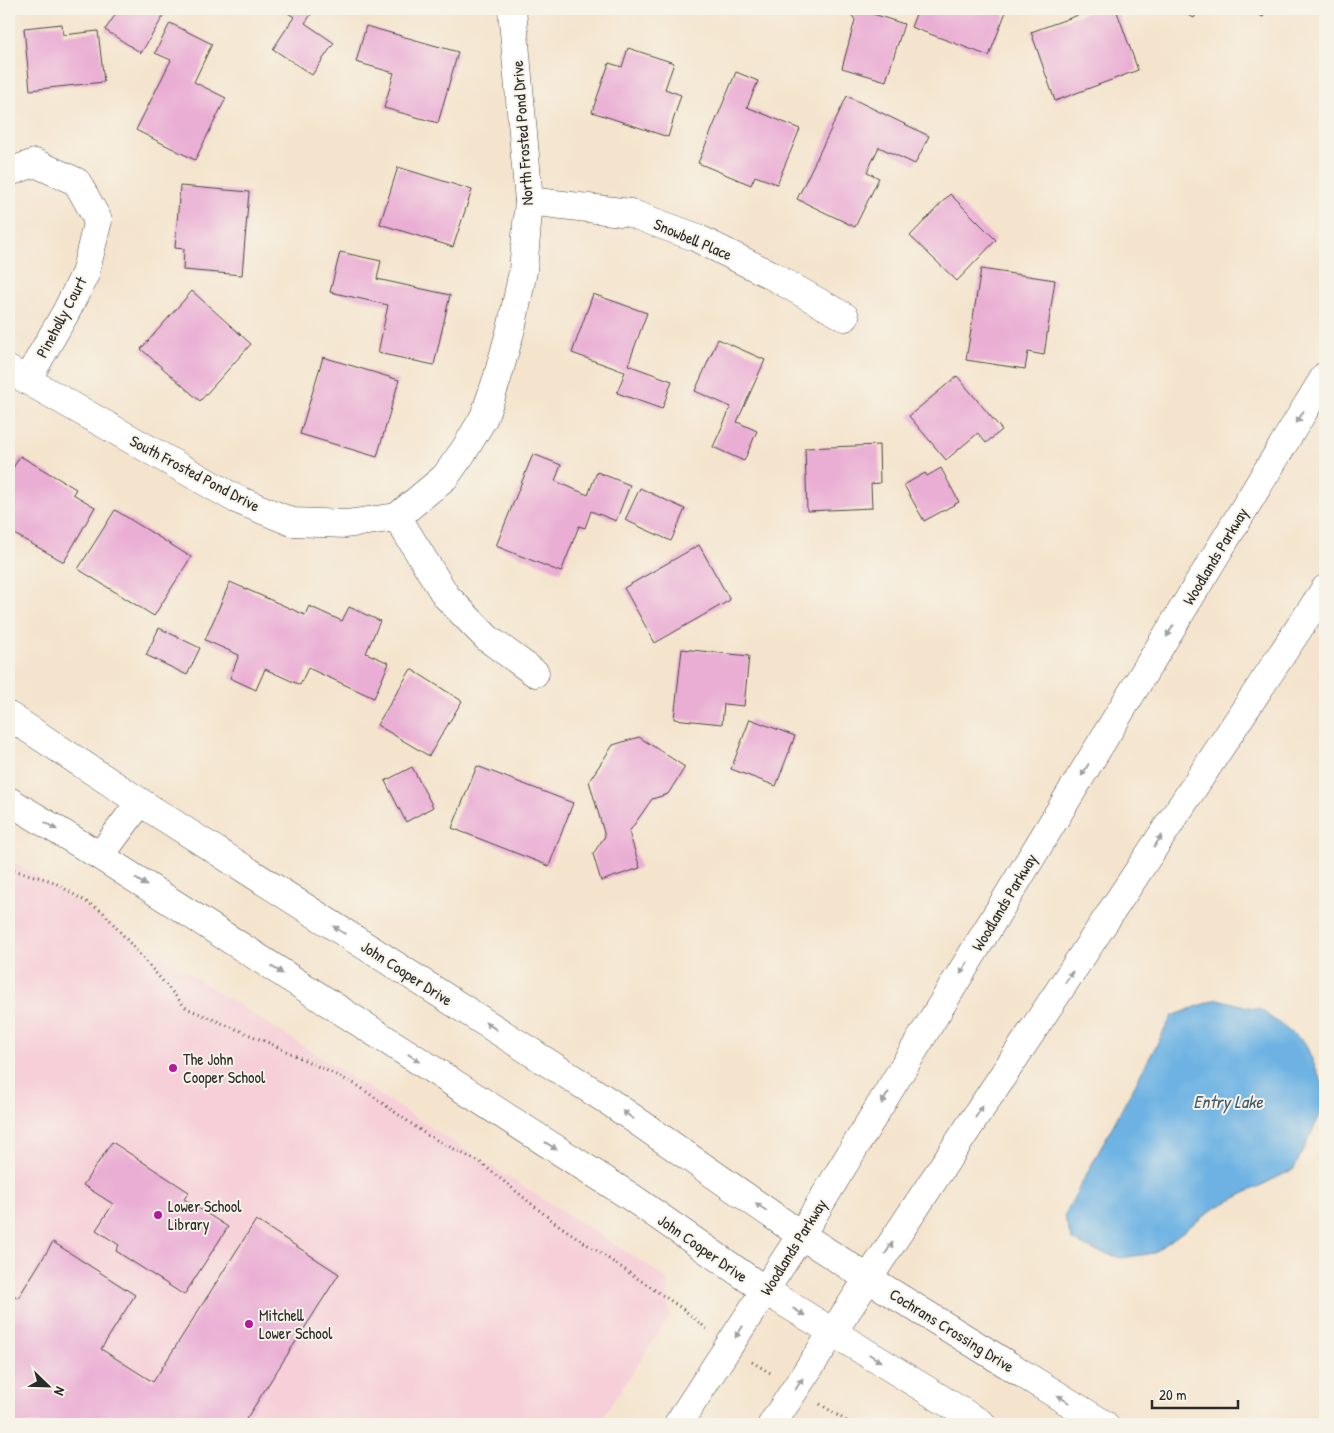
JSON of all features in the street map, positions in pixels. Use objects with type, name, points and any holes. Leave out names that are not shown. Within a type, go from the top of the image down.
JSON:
[{"type":"street","name":"North Frosted Pond Drive","points":[[396,517],[445,477],[465,449],[484,417],[498,379],[512,326],[523,271],[529,201],[512,9]]},
{"type":"street","name":"Pineholly Court","points":[[9,172],[35,163],[77,182],[98,220],[85,274],[66,312],[18,375]]},
{"type":"street","name":"Snowbell Place","points":[[529,201],[630,213],[695,237],[769,274],[845,317]]},
{"type":"street","name":"South Frosted Pond Drive","points":[[18,375],[236,499],[292,522],[346,524],[396,517]]},
{"type":"street","name":"Woodlands Parkway","points":[[678,1424],[801,1235],[1325,376]]},
{"type":"street","points":[[396,517],[446,596],[488,638],[534,674]]},
{"type":"street","points":[[772,1424],[1325,589]]},
{"type":"street","name":"John Cooper Drive","points":[[9,716],[140,802],[611,1103],[801,1235]]},
{"type":"street","name":"John Cooper Drive","points":[[9,801],[100,856],[632,1197],[766,1291]]},
{"type":"street","points":[[100,856],[140,802]]},
{"type":"street","name":"Cochrans Crossing Drive","points":[[801,1235],[1104,1424]]},
{"type":"street","points":[[766,1291],[982,1424]]},
{"type":"path","points":[[9,869],[52,881],[103,912],[186,1008],[269,1043],[357,1086],[427,1135],[481,1163],[554,1222],[684,1309],[729,1347],[851,1424]]},
{"type":"shaded area","name":"The John Cooper School","points":[[9,859],[667,1278],[670,1316],[598,1424],[9,1424]]},
{"type":"water","name":"Entry Lake","points":[[1217,999],[1261,1010],[1305,1043],[1325,1089],[1325,1105],[1294,1169],[1215,1208],[1154,1253],[1121,1258],[1093,1250],[1072,1240],[1064,1216],[1172,1016]]},
{"type":"building","points":[[119,9],[161,9],[166,12],[141,53],[105,30]]},
{"type":"building","points":[[282,9],[315,9],[305,23],[334,43],[312,75],[273,49],[294,17]]},
{"type":"building","points":[[810,9],[827,9],[825,14]]},
{"type":"building","points":[[848,9],[863,9],[864,11],[904,24],[886,81],[842,68],[855,20]]},
{"type":"building","points":[[918,9],[1007,9],[989,56],[911,27]]},
{"type":"building","points":[[1095,9],[1116,9],[1138,70],[1055,101],[1031,32]]},
{"type":"building","points":[[1176,9],[1200,9],[1194,18]]},
{"type":"building","points":[[1248,9],[1267,9],[1263,17]]},
{"type":"building","points":[[170,23],[212,44],[194,82],[226,98],[195,160],[136,130],[171,60],[155,53]]},
{"type":"building","points":[[62,24],[63,35],[98,31],[104,82],[30,90],[24,28]]},
{"type":"building","points":[[366,26],[458,52],[438,123],[384,108],[394,73],[356,62]]},
{"type":"building","points":[[628,48],[674,63],[665,89],[681,95],[668,137],[592,112],[609,63],[622,67]]},
{"type":"building","points":[[736,72],[758,81],[747,107],[800,129],[777,184],[755,176],[751,185],[698,163]]},
{"type":"building","points":[[847,96],[929,136],[915,164],[879,147],[867,172],[879,178],[855,227],[797,199]]},
{"type":"building","points":[[398,167],[472,190],[453,247],[380,224]]},
{"type":"building","points":[[180,186],[249,192],[242,275],[183,270],[184,249],[175,248]]},
{"type":"building","points":[[950,194],[996,240],[957,281],[910,236]]},
{"type":"building","points":[[340,252],[381,261],[377,279],[450,295],[434,365],[378,353],[388,305],[330,292]]},
{"type":"building","points":[[981,269],[1055,280],[1044,355],[1028,352],[1025,369],[966,360]]},
{"type":"building","points":[[192,291],[251,344],[200,401],[141,349]]},
{"type":"building","points":[[593,294],[647,313],[628,365],[672,381],[662,409],[617,393],[625,372],[572,353]]},
{"type":"building","points":[[718,339],[765,360],[737,422],[757,431],[744,461],[713,447],[731,407],[695,391]]},
{"type":"building","points":[[323,357],[399,380],[377,457],[300,434]]},
{"type":"building","points":[[957,376],[1002,430],[986,443],[978,433],[946,460],[909,416]]},
{"type":"building","points":[[879,445],[880,483],[871,484],[872,508],[807,511],[805,448]]},
{"type":"building","points":[[533,454],[561,465],[555,481],[588,495],[597,472],[630,485],[616,521],[591,511],[585,528],[579,526],[561,572],[496,546]]},
{"type":"building","points":[[20,456],[76,489],[73,494],[95,507],[64,562],[9,531],[9,475]]},
{"type":"building","points":[[941,468],[959,502],[924,521],[904,485],[925,473],[927,476]]},
{"type":"building","points":[[640,488],[685,509],[671,541],[625,520]]},
{"type":"building","points":[[115,510],[191,557],[154,616],[78,569]]},
{"type":"building","points":[[699,545],[730,600],[655,643],[624,588]]},
{"type":"building","points":[[230,582],[305,615],[309,606],[342,621],[349,607],[380,621],[366,653],[389,663],[374,698],[308,668],[300,685],[265,669],[256,690],[230,678],[239,655],[205,640]]},
{"type":"building","points":[[159,628],[200,648],[187,675],[146,655]]},
{"type":"building","points":[[682,649],[749,656],[744,706],[724,704],[722,724],[674,719]]},
{"type":"building","points":[[411,669],[462,701],[429,756],[377,725]]},
{"type":"building","points":[[750,719],[795,736],[776,786],[731,769]]},
{"type":"building","points":[[639,737],[685,767],[668,794],[652,799],[629,832],[640,868],[601,881],[593,854],[605,836],[589,781],[613,745]]},
{"type":"building","points":[[477,766],[573,803],[549,866],[452,828]]},
{"type":"building","points":[[412,767],[433,807],[406,822],[385,781]]},
{"type":"building","name":"Lower School Library","points":[[112,1142],[189,1192],[184,1199],[228,1227],[184,1295],[116,1251],[119,1245],[96,1230],[113,1204],[83,1185]]},
{"type":"building","name":"Mitchell Lower School","points":[[256,1220],[339,1274],[243,1424],[9,1424],[9,1292],[18,1298],[53,1242],[135,1295],[101,1349],[153,1382]]},
{"type":"place","name":"The John Cooper School","points":[[173,1068]]},
{"type":"place","name":"Lower School Library","points":[[158,1215]]},
{"type":"place","name":"Mitchell Lower School","points":[[249,1324]]}]
